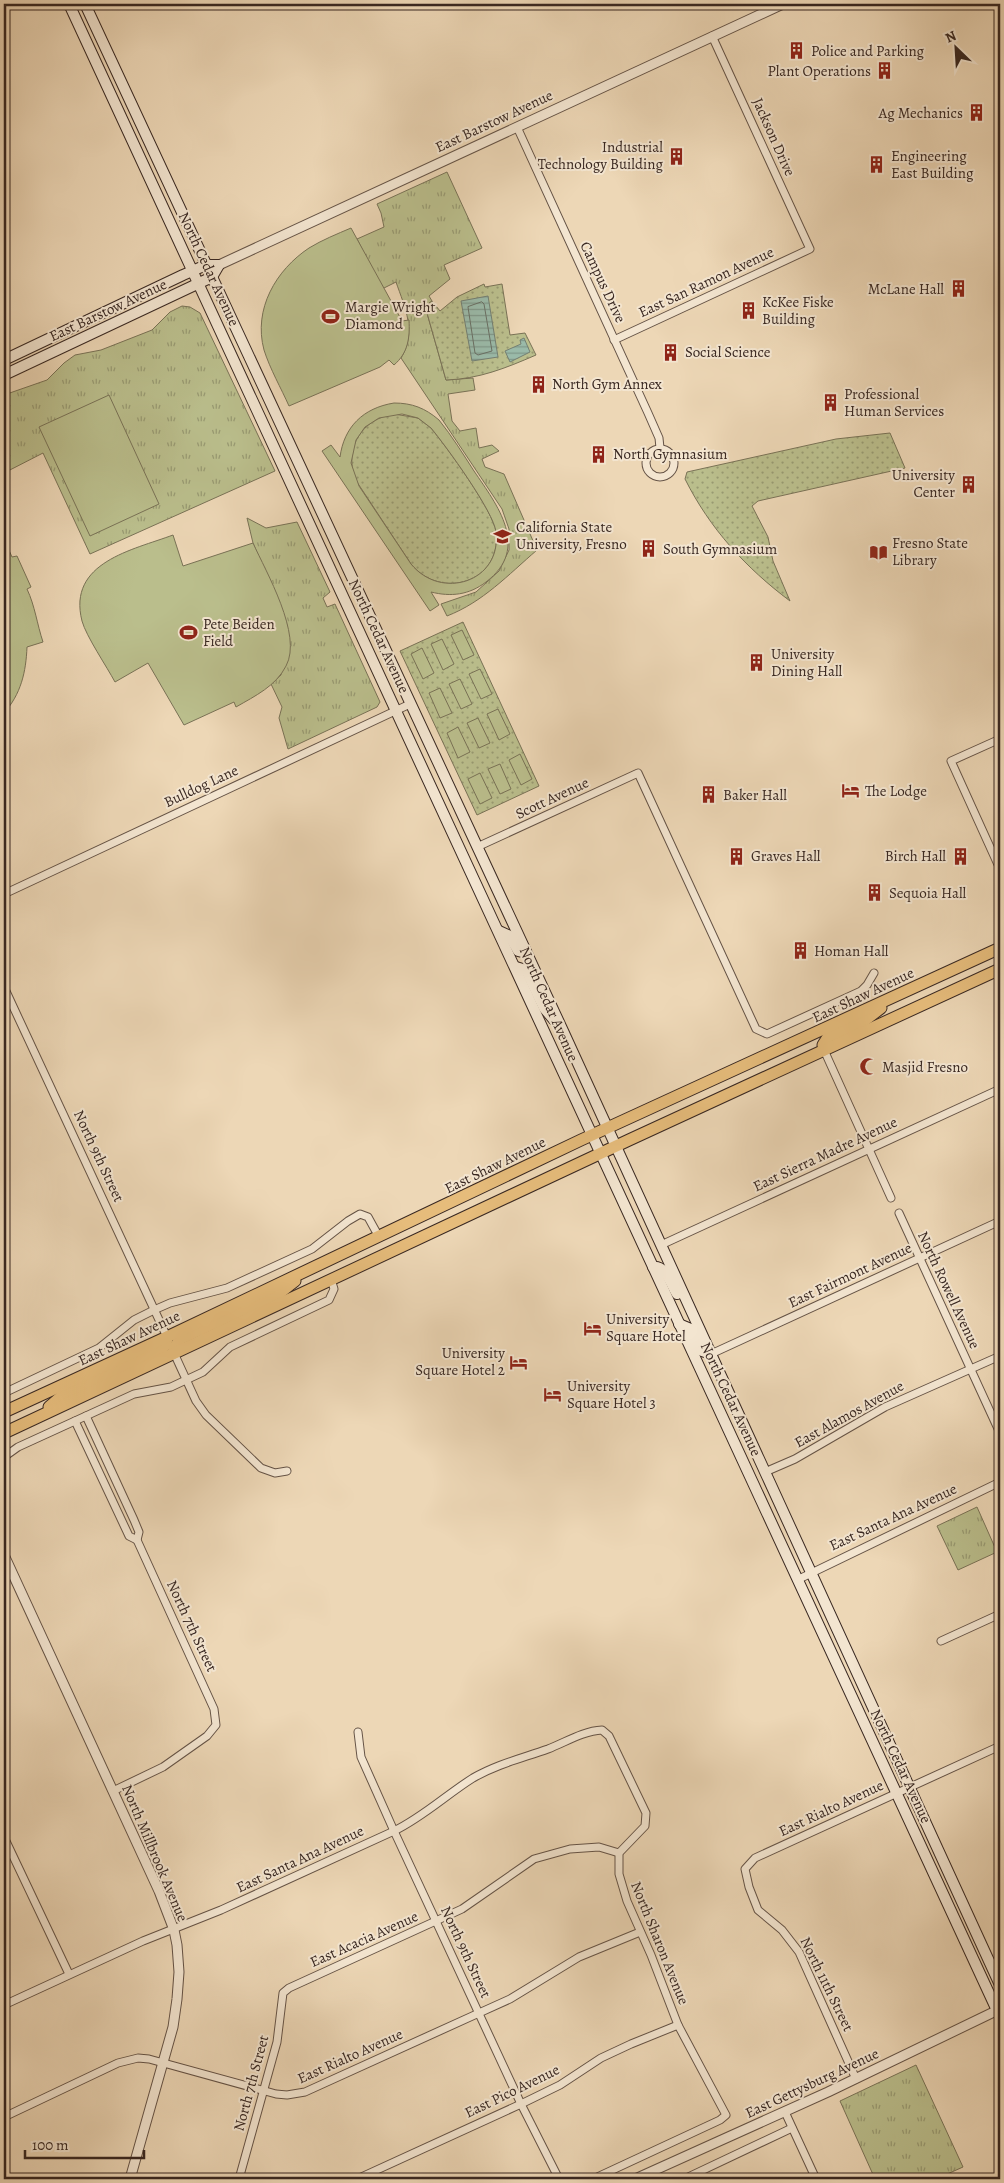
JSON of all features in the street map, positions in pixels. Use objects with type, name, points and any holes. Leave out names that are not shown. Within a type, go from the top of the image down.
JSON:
[{"type":"main road","name":"North Cedar Avenue","points":[[69,4],[194,270],[516,967],[600,1154],[697,1359],[999,2012]]},
{"type":"main road","name":"North Cedar Avenue","points":[[85,4],[608,1128],[1000,1985]]},
{"type":"main road","name":"East Barstow Avenue","points":[[4,360],[194,270],[206,265],[219,265]]},
{"type":"main road","points":[[212,277],[219,265]]},
{"type":"main road","name":"East Barstow Avenue","points":[[4,375],[212,277]]},
{"type":"main road","points":[[499,931],[510,936],[518,951],[526,953]]},
{"type":"main road","name":"East Shaw Avenue","points":[[4,1412],[167,1337],[592,1135],[1000,948]]},
{"type":"main road","points":[[516,967],[526,970],[544,1008],[564,1033]]},
{"type":"main road","points":[[4,1433],[616,1146],[1000,969]]},
{"type":"main road","points":[[824,1050],[828,1037],[864,1021],[896,996]]},
{"type":"main road","points":[[653,1267],[660,1267],[664,1271],[676,1294],[699,1329]]},
{"type":"main road","points":[[174,1353],[175,1347],[180,1340],[281,1292],[310,1268]]},
{"type":"main road","points":[[679,1324],[691,1329],[702,1351],[711,1354]]},
{"type":"main road","points":[[34,1419],[63,1395],[160,1350],[166,1344],[167,1337]]},
{"type":"main road","points":[[697,1359],[706,1361],[714,1375],[722,1378]]},
{"type":"street","name":"East Barstow Avenue","points":[[219,265],[783,4]]},
{"type":"street","name":"Jackson Drive","points":[[712,36],[810,250]]},
{"type":"street","name":"Campus Drive","points":[[517,127],[659,438],[660,448]]},
{"type":"street","name":"East San Ramon Avenue","points":[[614,340],[810,250]]},
{"type":"street","name":"Campus Drive","points":[[660,448],[669,452],[674,460],[672,470],[668,474],[659,477],[651,474],[646,462],[652,451],[660,448]]},
{"type":"street","name":"Bulldog Lane","points":[[4,894],[410,704]]},
{"type":"street","points":[[1000,739],[951,761],[1000,869]]},
{"type":"street","name":"Scott Avenue","points":[[477,848],[638,773],[756,1029],[767,1034],[861,991],[874,973]]},
{"type":"street","name":"North 9th Street","points":[[4,987],[167,1337]]},
{"type":"street","points":[[824,1050],[891,1198]]},
{"type":"street","name":"East Sierra Madre Avenue","points":[[661,1245],[1000,1089]]},
{"type":"street","name":"North Rowell Avenue","points":[[899,1213],[1000,1433]]},
{"type":"street","points":[[4,1393],[99,1348],[134,1320],[154,1310],[170,1303],[228,1288],[312,1249],[360,1214],[368,1217],[379,1236]]},
{"type":"street","name":"East Fairmont Avenue","points":[[711,1354],[1000,1221]]},
{"type":"street","points":[[4,1457],[18,1447],[134,1394],[171,1387],[203,1372],[230,1347],[329,1300],[334,1289],[331,1279]]},
{"type":"street","points":[[174,1353],[201,1408],[261,1468],[276,1473],[287,1470]]},
{"type":"street","name":"East Alamos Avenue","points":[[765,1472],[795,1459],[885,1407],[1000,1356]]},
{"type":"street","name":"North 7th Street","points":[[86,1416],[139,1532],[137,1540],[214,1709],[217,1721],[208,1736],[162,1767],[113,1791]]},
{"type":"street","name":"North 7th Street","points":[[75,1421],[129,1536],[137,1540]]},
{"type":"street","name":"East Santa Ana Avenue","points":[[798,1578],[1000,1482]]},
{"type":"street","name":"North Millbrook Avenue","points":[[4,1555],[159,1891],[174,1930],[178,1972],[173,2027],[130,2179]]},
{"type":"street","points":[[941,1641],[1000,1614]]},
{"type":"street","name":"East Santa Ana Avenue","points":[[4,2005],[69,1974],[143,1941],[221,1910],[394,1831],[421,1817],[458,1788],[486,1771],[592,1730],[602,1730],[609,1736],[646,1813],[645,1826],[619,1853]]},
{"type":"street","name":"North 9th Street","points":[[358,1732],[361,1756],[394,1831],[521,2104],[559,2179]]},
{"type":"street","name":"East Rialto Avenue","points":[[755,1858],[1000,1746]]},
{"type":"street","points":[[4,1838],[69,1974]]},
{"type":"street","name":"East Acacia Avenue","points":[[283,1993],[288,1988],[436,1922],[480,1897],[534,1860],[570,1849],[599,1847],[619,1853]]},
{"type":"street","name":"North Sharon Avenue","points":[[593,2179],[720,2120],[726,2115],[678,2025],[640,1932],[623,1889],[618,1868],[619,1853]]},
{"type":"street","name":"North 11th Street","points":[[755,1858],[745,1869],[749,1887],[758,1910],[782,1930],[799,1952],[856,2078]]},
{"type":"street","name":"East Rialto Avenue","points":[[4,2117],[128,2060],[149,2059],[163,2062],[287,2095],[305,2092],[510,1999],[579,1957],[640,1932]]},
{"type":"street","name":"North 7th Street","points":[[239,2179],[277,2042],[283,1993]]},
{"type":"street","name":"East Gettysburg Avenue","points":[[635,2179],[785,2112],[999,2012]]},
{"type":"street","name":"East Pico Avenue","points":[[357,2179],[560,2085],[601,2058],[678,2025]]},
{"type":"street","points":[[785,2112],[816,2179]]},
{"type":"street","points":[[684,2179],[792,2128]]},
{"type":"green space","points":[[447,172],[482,248],[444,265],[450,279],[429,296],[432,301],[425,306],[446,380],[473,378],[475,390],[448,394],[452,421],[460,431],[476,428],[479,448],[492,445],[499,451],[482,459],[485,467],[504,474],[537,550],[484,596],[447,616],[441,604],[476,592],[499,571],[509,550],[509,529],[502,509],[401,358],[406,348],[409,329],[406,311],[396,282],[382,289],[357,239],[384,227],[377,204]]},
{"type":"green space","name":"Margie Wright Diamond","points":[[351,228],[402,321],[409,320],[407,345],[394,365],[389,360],[380,367],[289,406],[264,350],[261,335],[265,306],[277,279],[297,257],[314,245]]},
{"type":"green space","points":[[484,284],[485,287],[502,284],[510,335],[525,333],[536,355],[481,375],[446,380],[425,306],[432,301],[440,311],[457,297]]},
{"type":"green space","points":[[182,306],[190,307],[200,313],[275,471],[90,554],[43,453],[4,473],[4,395],[47,380],[75,355],[101,350],[152,330],[170,312]]},
{"type":"green space","points":[[109,395],[159,504],[90,536],[39,427]]},
{"type":"green space","points":[[394,403],[412,405],[429,412],[439,420],[492,498],[506,526],[508,541],[506,555],[499,569],[486,582],[473,590],[460,594],[431,592],[439,605],[430,611],[322,451],[331,445],[340,457],[342,446],[351,428],[364,414]],"holes":[[[402,414],[418,418],[431,428],[479,495],[496,532],[495,549],[489,563],[480,574],[467,581],[453,583],[438,582],[424,575],[411,564],[359,486],[351,463],[356,440],[365,427],[379,418]]]},
{"type":"green space","points":[[394,414],[418,418],[431,428],[479,495],[493,523],[496,532],[495,549],[489,563],[480,574],[467,581],[453,583],[438,582],[424,575],[411,564],[355,479],[352,456],[358,436],[373,422]]},
{"type":"green space","points":[[890,433],[905,468],[758,501],[752,506],[768,537],[773,561],[790,601],[759,575],[730,546],[706,515],[685,479],[687,472],[836,439]]},
{"type":"green space","points":[[247,518],[266,528],[297,522],[330,592],[323,598],[327,607],[335,604],[380,702],[377,707],[288,749],[279,718],[282,707],[271,684],[281,675],[287,625],[253,543]]},
{"type":"green space","name":"Pete Beiden Field","points":[[173,535],[183,566],[253,543],[274,586],[290,638],[290,653],[286,666],[271,685],[236,707],[234,702],[184,725],[148,663],[115,682],[84,627],[80,601],[84,585],[94,572],[107,562],[140,546]]},
{"type":"green space","points":[[4,539],[12,557],[17,556],[31,587],[27,589],[43,642],[27,647],[22,682],[15,698],[4,713]]},
{"type":"green space","points":[[463,622],[539,786],[477,815],[400,651]]},
{"type":"green space","points":[[462,630],[474,655],[463,660],[451,635]]},
{"type":"green space","points":[[442,639],[454,664],[443,670],[431,644]]},
{"type":"green space","points":[[422,648],[434,673],[423,679],[411,654]]},
{"type":"green space","points":[[480,669],[492,694],[481,699],[469,674]]},
{"type":"green space","points":[[460,679],[472,704],[461,709],[449,684]]},
{"type":"green space","points":[[440,688],[452,713],[440,718],[429,693]]},
{"type":"green space","points":[[498,709],[510,734],[499,740],[487,714]]},
{"type":"green space","points":[[478,718],[490,743],[479,748],[467,723]]},
{"type":"green space","points":[[458,727],[470,752],[458,758],[447,733]]},
{"type":"green space","points":[[520,754],[532,779],[521,785],[509,760]]},
{"type":"green space","points":[[500,764],[511,789],[500,794],[488,769]]},
{"type":"green space","points":[[480,773],[492,798],[480,804],[468,779]]},
{"type":"green space","points":[[977,1507],[997,1552],[958,1570],[937,1526]]},
{"type":"green space","points":[[916,2065],[963,2167],[936,2179],[875,2179],[840,2101]]},
{"type":"water","points":[[488,296],[498,357],[472,361],[461,301]]},
{"type":"water","points":[[524,338],[530,352],[510,362],[505,351],[521,344],[520,340]]},
{"type":"place","name":"Police and Parking","points":[[797,51]]},
{"type":"place","name":"Plant Operations","points":[[885,71]]},
{"type":"place","name":"Ag Mechanics","points":[[977,113]]},
{"type":"place","name":"Industrial Technology Building","points":[[677,156]]},
{"type":"place","name":"Engineering East Building","points":[[877,165]]},
{"type":"place","name":"McLane Hall","points":[[958,289]]},
{"type":"place","name":"KcKee Fiske Building","points":[[748,311]]},
{"type":"place","name":"Margie Wright Diamond","points":[[331,316]]},
{"type":"place","name":"Social Science","points":[[671,352]]},
{"type":"place","name":"North Gym Annex","points":[[538,384]]},
{"type":"place","name":"Professional Human Services","points":[[830,403]]},
{"type":"place","name":"North Gymnasium","points":[[599,454]]},
{"type":"place","name":"University Center","points":[[969,484]]},
{"type":"place","name":"California State University, Fresno","points":[[502,536]]},
{"type":"place","name":"South Gymnasium","points":[[649,549]]},
{"type":"place","name":"Fresno State Library","points":[[878,552]]},
{"type":"place","name":"Pete Beiden Field","points":[[189,633]]},
{"type":"place","name":"University Dining Hall","points":[[757,663]]},
{"type":"place","name":"The Lodge","points":[[851,791]]},
{"type":"place","name":"Baker Hall","points":[[709,795]]},
{"type":"place","name":"Graves Hall","points":[[737,856]]},
{"type":"place","name":"Birch Hall","points":[[960,856]]},
{"type":"place","name":"Sequoia Hall","points":[[875,893]]},
{"type":"place","name":"Homan Hall","points":[[800,951]]},
{"type":"place","name":"Masjid Fresno","points":[[868,1067]]},
{"type":"place","name":"University Square Hotel","points":[[592,1328]]},
{"type":"place","name":"University Square Hotel 2","points":[[519,1362]]},
{"type":"place","name":"University Square Hotel 3","points":[[553,1395]]}]
